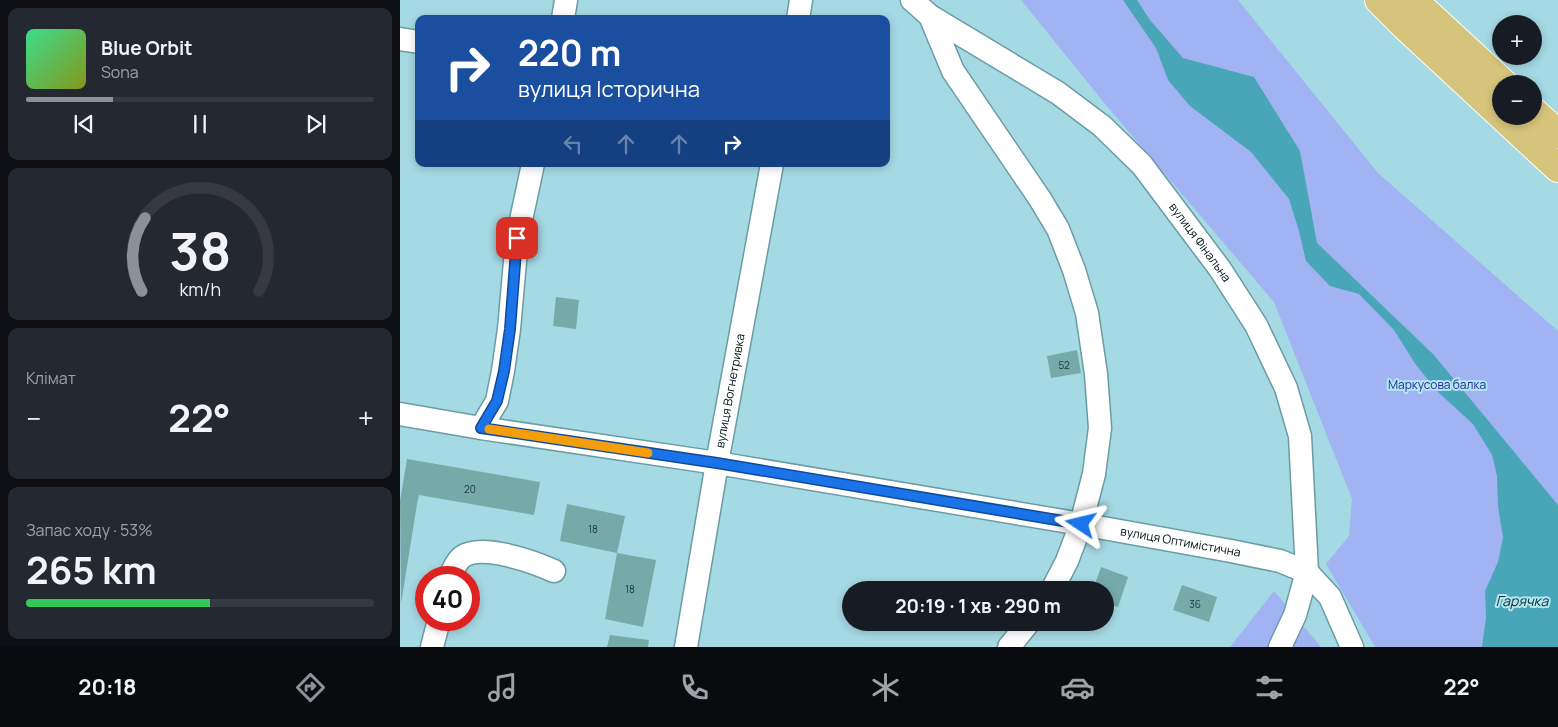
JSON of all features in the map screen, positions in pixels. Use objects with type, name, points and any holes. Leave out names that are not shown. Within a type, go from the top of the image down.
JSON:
[{"type":"main road","points":[[1379,0],[1558,168]]},
{"type":"main road","points":[[1413,0],[1494,75]]},
{"type":"main road","points":[[1542,119],[1558,134]]},
{"type":"street","points":[[564,15],[566,0]]},
{"type":"street","points":[[799,15],[801,0]]},
{"type":"street","name":"вулиця Фінальна","points":[[912,0],[930,16],[1058,93],[1102,126],[1142,165],[1220,268],[1256,325],[1286,388],[1300,436],[1307,572],[1295,615],[1280,647]]},
{"type":"street","name":"вулиця Фінальна","points":[[930,16],[953,71],[1054,222],[1074,270],[1088,322],[1096,374],[1100,428],[1094,474],[1081,524],[1067,561],[1057,581]]},
{"type":"street","points":[[400,39],[415,41]]},
{"type":"street","points":[[481,428],[497,401],[504,371],[510,329],[517,238],[532,167]]},
{"type":"street","name":"вулиця Вогнетривка","points":[[686,647],[717,463],[771,167]]},
{"type":"street","name":"вулиця Оптимістична","points":[[400,414],[717,463],[1081,524],[1280,561],[1307,572]]},
{"type":"street","points":[[457,566],[461,558],[472,553],[484,552],[530,561],[554,571]]},
{"type":"street","points":[[1307,572],[1330,597],[1352,647]]},
{"type":"street","points":[[432,647],[436,631]]},
{"type":"street","points":[[1009,647],[1022,631]]},
{"type":"green space","name":"Маркусова балка","points":[[1021,0],[1238,0],[1378,173],[1558,331],[1558,647],[1375,647],[1326,564],[1349,536],[1352,499],[1274,302],[1106,105]]},
{"type":"green space","points":[[1274,591],[1321,647],[1230,647]]},
{"type":"water","name":"Гарячка","points":[[1123,0],[1137,0],[1150,20],[1183,58],[1254,77],[1300,151],[1317,243],[1433,354],[1558,505],[1558,647],[1482,647],[1486,618],[1485,591],[1498,562],[1503,538],[1498,506],[1497,476],[1492,455],[1473,424],[1439,393],[1416,365],[1394,330],[1359,294],[1330,286],[1306,261],[1289,199],[1251,152],[1190,106],[1168,80],[1156,48]]},
{"type":"building","points":[[556,297],[579,300],[576,329],[553,326]]},
{"type":"building","points":[[1077,350],[1081,373],[1051,378],[1047,356]]},
{"type":"building","points":[[407,459],[540,482],[534,515],[419,495],[401,604],[400,501]]},
{"type":"building","points":[[567,504],[625,516],[617,553],[560,541]]},
{"type":"building","points":[[617,553],[656,560],[643,627],[605,619]]},
{"type":"building","points":[[1101,567],[1128,577],[1118,607],[1114,606],[1114,581],[1096,581]]},
{"type":"building","points":[[1182,585],[1217,597],[1209,622],[1173,610]]},
{"type":"building","points":[[610,635],[649,640],[648,647],[607,647]]},
{"type":"slow traffic","points":[[489,429],[648,453]]},
{"type":"route","points":[[517,238],[510,329],[504,371],[497,401],[481,428],[717,463],[1081,524]]}]
